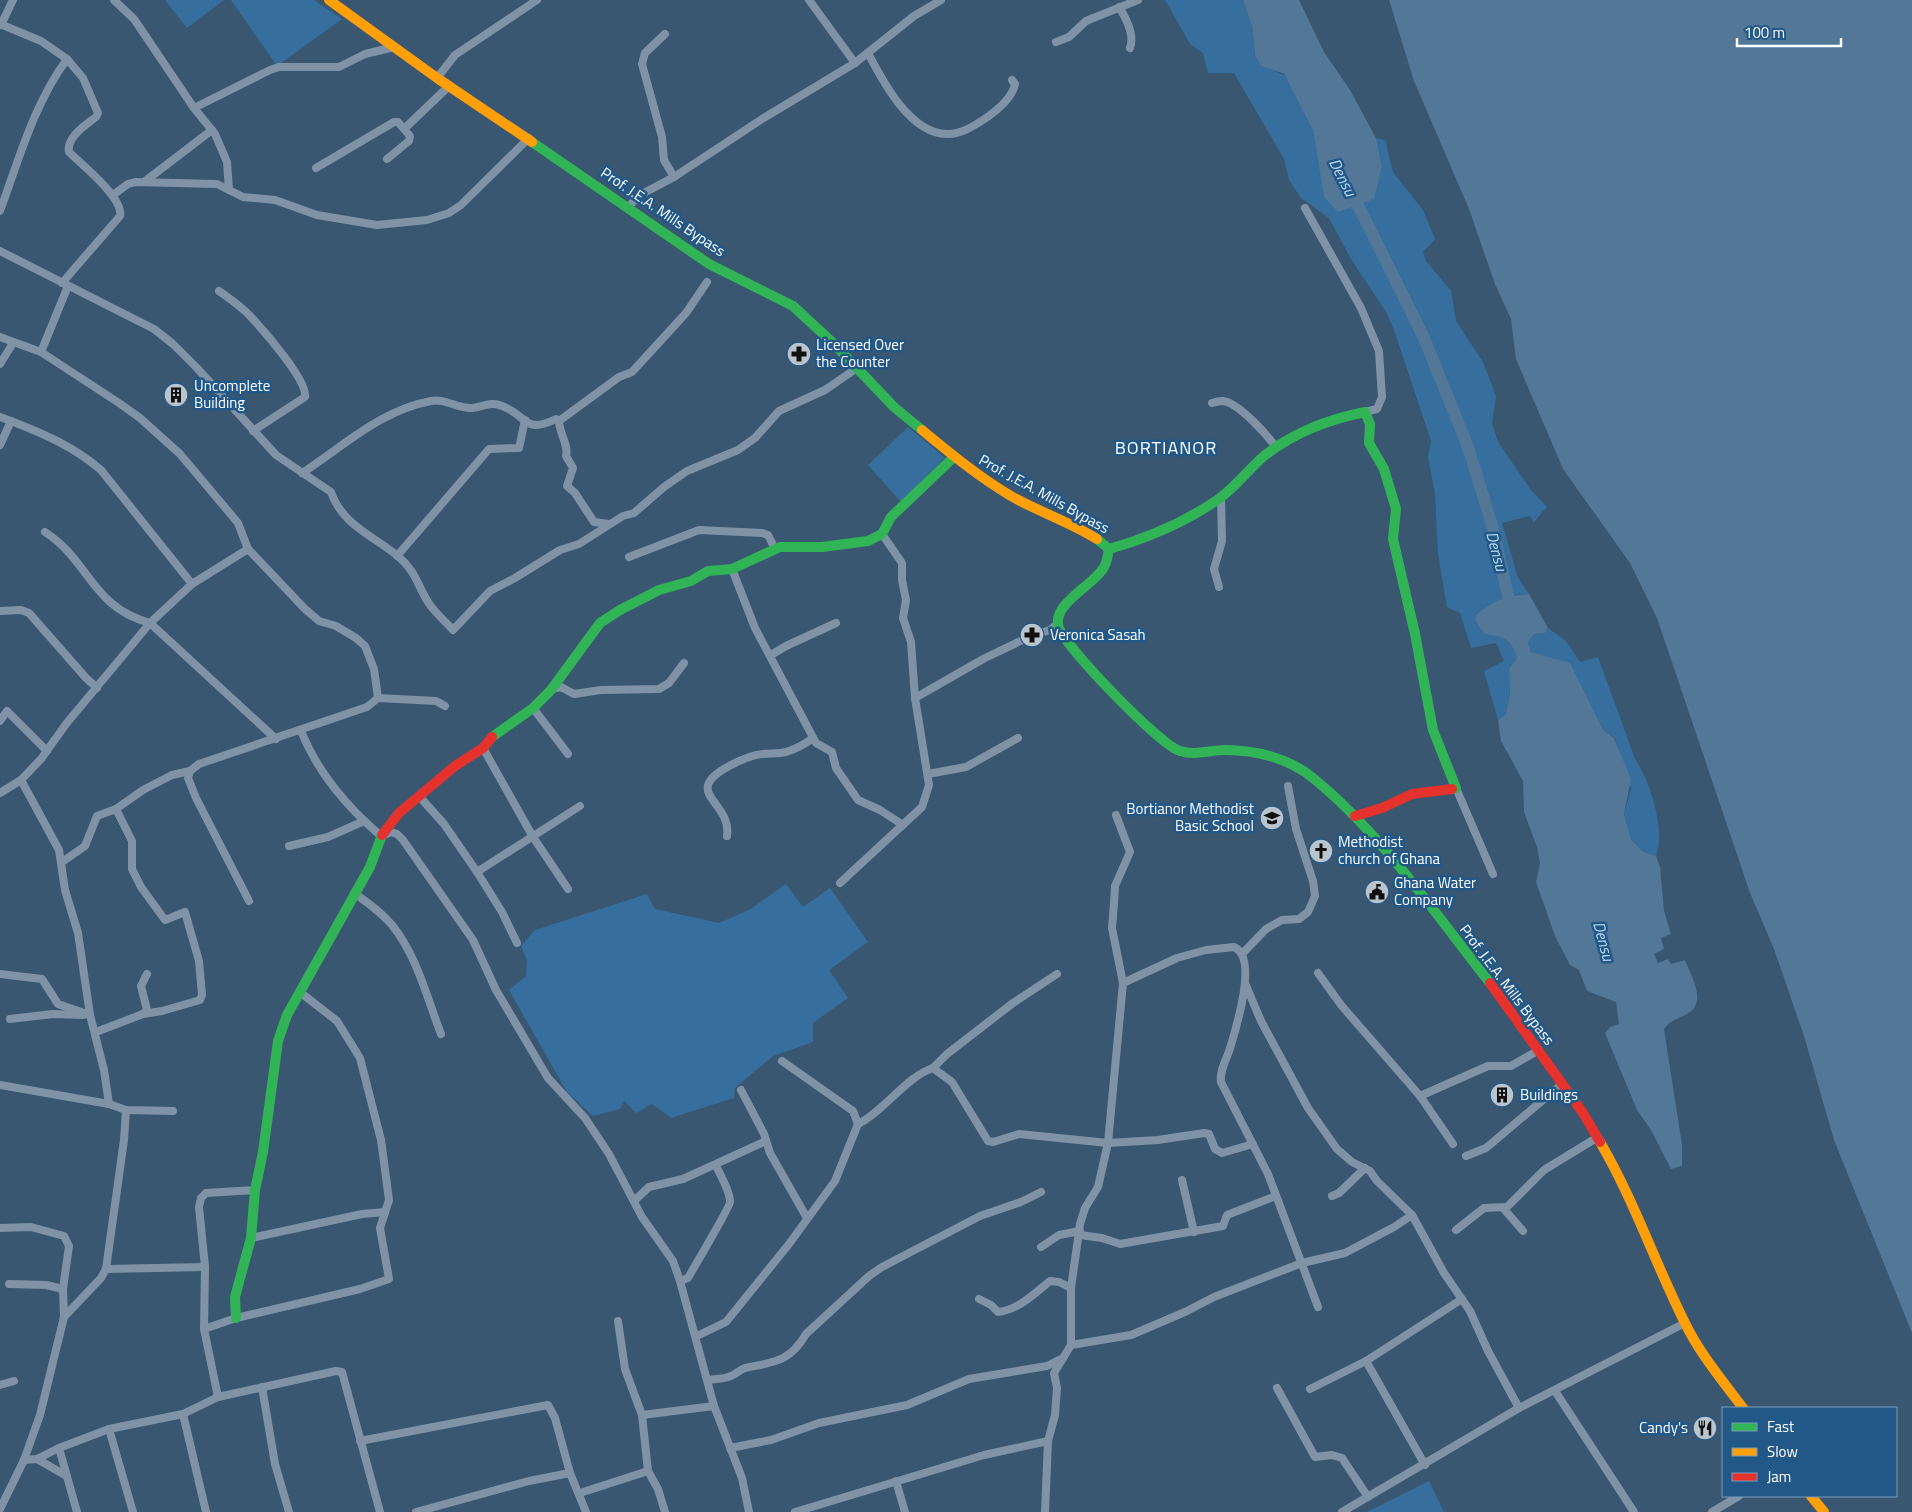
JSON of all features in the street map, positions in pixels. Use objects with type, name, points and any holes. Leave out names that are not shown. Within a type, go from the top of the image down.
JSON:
[{"type":"street","points":[[13,0],[0,25],[41,41],[67,59],[83,78],[98,112],[96,117],[74,137],[69,144],[69,152],[113,195],[120,208],[120,216],[65,285],[41,352]]},
{"type":"street","points":[[114,0],[134,19],[194,108],[212,130],[227,162],[229,190]]},
{"type":"street","name":"Prof. J.E.A. Mills Bypass","points":[[329,0],[437,78],[529,138],[628,207],[661,233],[709,264],[793,306],[894,407],[980,478],[1013,497],[1080,528],[1104,543],[1109,549],[1104,568],[1064,606],[1058,624],[1061,631],[1106,686],[1172,748],[1193,754],[1236,750],[1281,759],[1312,777],[1355,816],[1501,997],[1598,1137],[1621,1178],[1685,1323],[1705,1358],[1742,1407]]},
{"type":"street","points":[[437,78],[455,55],[537,0]]},
{"type":"street","points":[[809,0],[855,63]]},
{"type":"street","points":[[921,0],[925,9]]},
{"type":"street","points":[[628,207],[640,195],[674,177],[762,118],[855,63],[925,9],[941,0]]},
{"type":"street","points":[[1056,42],[1069,37],[1086,21],[1138,0]]},
{"type":"street","points":[[1119,7],[1133,42],[1130,48]]},
{"type":"street","points":[[665,34],[645,53],[642,64],[662,137],[664,160],[674,177]]},
{"type":"street","points":[[194,108],[279,67],[339,67],[366,54],[394,47]]},
{"type":"street","points":[[868,53],[883,83],[912,117],[927,130],[947,135],[970,128],[1003,106],[1008,95],[1014,89],[1015,84],[1012,80]]},
{"type":"street","points":[[0,211],[35,115],[54,76],[67,59]]},
{"type":"street","points":[[404,130],[449,86]]},
{"type":"street","points":[[316,168],[394,122],[398,122],[410,136],[409,141],[387,159]]},
{"type":"street","points":[[144,182],[212,130]]},
{"type":"street","points":[[113,195],[128,184],[144,182],[209,183],[243,197],[288,204],[317,215],[369,224],[404,224],[427,220],[449,213],[461,204],[529,138]]},
{"type":"street","points":[[1109,549],[1133,543],[1181,520],[1221,497],[1276,447],[1350,414],[1377,409],[1382,397],[1380,351],[1361,308],[1305,208]]},
{"type":"street","points":[[0,251],[146,324],[173,344],[276,455],[330,492],[333,500],[350,522],[397,556],[416,576],[428,602],[453,630],[490,591],[560,550],[579,544],[594,536],[609,524],[634,513],[664,487],[687,471],[738,450],[755,438],[779,411],[825,390],[857,368]]},
{"type":"street","points":[[302,473],[382,418],[407,406],[432,400],[472,408],[487,404],[503,406],[534,426],[544,425],[556,419],[559,421],[619,378],[632,372],[686,314],[707,282]]},
{"type":"street","points":[[219,291],[251,317],[295,372],[306,390],[305,397],[253,431]]},
{"type":"street","points":[[0,337],[41,352],[140,418],[180,454],[238,523],[248,548],[319,621],[336,626],[365,646],[374,669],[378,698]]},
{"type":"street","points":[[0,364],[13,343]]},
{"type":"street","points":[[1212,403],[1223,401],[1232,404],[1267,434],[1276,447]]},
{"type":"street","points":[[1366,412],[1370,424],[1370,443],[1384,469],[1396,509],[1393,539],[1415,634],[1433,730],[1493,874]]},
{"type":"street","points":[[0,417],[60,442],[83,454],[101,470],[192,584]]},
{"type":"street","points":[[397,556],[489,449],[519,448],[525,420]]},
{"type":"street","points":[[0,445],[11,421]]},
{"type":"street","points":[[559,421],[559,430],[567,450],[566,456],[573,468],[568,486],[575,493],[594,522],[609,524]]},
{"type":"street","points":[[236,1318],[235,1296],[251,1238],[255,1190],[263,1152],[278,1041],[287,1015],[370,867],[381,836],[399,813],[455,766],[483,748],[490,738],[533,708],[551,690],[600,623],[620,610],[660,590],[690,581],[708,571],[732,570],[750,563],[775,549],[792,546],[822,547],[860,543],[882,534],[891,517],[954,456]]},
{"type":"street","points":[[1219,587],[1214,568],[1222,540],[1221,497]]},
{"type":"street","points":[[629,557],[691,532],[705,529],[762,532],[768,534],[775,549]]},
{"type":"street","points":[[46,532],[64,546],[90,583],[111,604],[130,618],[150,623],[276,739]]},
{"type":"street","points":[[840,883],[922,807],[929,785],[914,698],[912,648],[903,618],[906,600],[902,580],[902,563],[882,534]]},
{"type":"street","points":[[0,793],[21,780],[47,751],[52,741],[150,623],[192,584],[248,548]]},
{"type":"street","points":[[732,570],[755,628],[816,743],[832,752],[836,768],[858,800],[903,825]]},
{"type":"street","points":[[0,612],[21,610],[29,613],[97,688]]},
{"type":"street","points":[[771,655],[836,623]]},
{"type":"street","points":[[914,698],[985,658],[1030,636],[1050,630],[1058,624]]},
{"type":"street","points":[[551,690],[560,687],[574,694],[644,687],[659,689],[669,683],[684,663]]},
{"type":"street","points":[[62,862],[85,846],[96,816],[116,809],[159,782],[180,772],[190,771],[205,762],[367,707],[378,698],[436,701],[445,706]]},
{"type":"street","points":[[533,708],[568,754]]},
{"type":"street","points":[[0,721],[7,711],[47,751]]},
{"type":"street","points":[[301,730],[317,763],[334,789],[381,836]]},
{"type":"street","points":[[727,836],[726,818],[708,793],[708,785],[713,776],[745,759],[762,754],[785,752],[805,744],[813,738]]},
{"type":"street","points":[[928,774],[966,767],[1018,738]]},
{"type":"street","points":[[483,748],[533,837],[568,889]]},
{"type":"street","points":[[190,771],[188,778],[196,798],[250,900]]},
{"type":"street","points":[[21,780],[59,850],[66,890],[78,933],[90,1015],[96,1032],[109,1104]]},
{"type":"street","points":[[1242,954],[1266,929],[1282,920],[1299,919],[1308,912],[1315,896],[1313,882],[1296,829],[1288,786]]},
{"type":"street","points":[[1355,816],[1382,808],[1412,794],[1456,788]]},
{"type":"street","points":[[419,796],[444,824],[477,872],[502,912],[517,943]]},
{"type":"street","points":[[477,872],[580,806]]},
{"type":"street","points":[[96,1032],[143,1014],[162,1012],[200,1000],[202,995],[199,961],[185,912],[165,920],[141,887],[132,869],[132,841],[116,809]]},
{"type":"street","points":[[1045,1512],[1048,1441],[1055,1415],[1057,1388],[1054,1373],[1071,1345],[1072,1288],[1080,1233],[1085,1208],[1098,1187],[1108,1143],[1123,983],[1112,928],[1113,911],[1115,886],[1130,852],[1116,815]]},
{"type":"street","points":[[289,846],[328,838],[364,821]]},
{"type":"street","points":[[381,836],[391,832],[397,834],[403,840],[473,940],[496,990],[548,1078],[585,1118],[609,1154],[648,1227],[673,1261],[697,1336],[698,1347],[714,1406],[742,1478],[749,1512]]},
{"type":"street","points":[[354,893],[382,915],[401,937],[410,953],[441,1034]]},
{"type":"street","points":[[1123,983],[1177,958],[1198,952],[1234,947],[1242,954],[1246,961],[1245,983],[1231,1047],[1220,1079],[1253,1144],[1276,1196],[1318,1307]]},
{"type":"street","points":[[1318,973],[1341,1005],[1420,1096],[1453,1144]]},
{"type":"street","points":[[0,974],[42,979],[58,1004],[90,1015]]},
{"type":"street","points":[[143,1014],[147,1010],[147,1004],[141,986],[147,974]]},
{"type":"street","points":[[858,1124],[867,1120],[924,1070],[933,1068],[947,1054],[1013,1003],[1057,974]]},
{"type":"street","points":[[1245,983],[1261,1021],[1308,1108],[1337,1149],[1352,1162],[1365,1168],[1412,1214],[1444,1273],[1470,1311],[1488,1351],[1519,1408]]},
{"type":"street","points":[[204,1329],[236,1318],[360,1289],[389,1279],[380,1228],[389,1200],[381,1140],[360,1058],[338,1021],[301,993]]},
{"type":"street","points":[[10,1019],[53,1014],[90,1015]]},
{"type":"street","points":[[1420,1096],[1488,1066],[1511,1066],[1539,1050]]},
{"type":"street","points":[[697,1336],[726,1322],[743,1304],[835,1181],[858,1124],[854,1111],[782,1061]]},
{"type":"street","points":[[933,1068],[952,1082],[988,1141],[993,1142],[1019,1134],[1108,1143],[1208,1134],[1215,1149],[1222,1153],[1253,1144]]},
{"type":"street","points":[[0,1084],[109,1104],[126,1110],[173,1111]]},
{"type":"street","points":[[1466,1156],[1486,1148],[1562,1084]]},
{"type":"street","points":[[741,1090],[770,1153],[808,1218]]},
{"type":"street","points":[[64,1316],[101,1278],[106,1269],[124,1140],[126,1110]]},
{"type":"street","points":[[1456,1230],[1484,1208],[1504,1208],[1544,1170],[1598,1137]]},
{"type":"street","points":[[634,1201],[649,1187],[683,1179],[716,1166],[766,1141]]},
{"type":"street","points":[[680,1281],[688,1278],[717,1225],[728,1210],[730,1201],[716,1166]]},
{"type":"street","points":[[1332,1196],[1339,1193],[1365,1168]]},
{"type":"street","points":[[1182,1180],[1194,1232]]},
{"type":"street","points":[[218,1397],[204,1329],[205,1267],[200,1219],[201,1198],[206,1193],[255,1190]]},
{"type":"street","points":[[708,1380],[731,1376],[742,1369],[762,1366],[789,1356],[800,1345],[806,1334],[875,1272],[980,1216],[1021,1202],[1041,1192]]},
{"type":"street","points":[[1041,1247],[1059,1235],[1080,1233],[1120,1244],[1223,1226],[1227,1215],[1276,1196]]},
{"type":"street","points":[[1504,1208],[1523,1231]]},
{"type":"street","points":[[251,1238],[362,1214],[385,1212]]},
{"type":"street","points":[[1071,1345],[1131,1335],[1185,1312],[1214,1297],[1302,1264],[1332,1258],[1353,1250],[1412,1214]]},
{"type":"street","points":[[0,1228],[31,1227],[64,1236],[69,1246],[64,1289],[64,1316],[40,1415],[24,1460],[0,1509]]},
{"type":"street","points":[[106,1269],[205,1267]]},
{"type":"street","points":[[979,1299],[991,1305],[998,1312],[1007,1311],[1021,1304],[1050,1281],[1059,1282],[1072,1288]]},
{"type":"street","points":[[9,1284],[46,1285],[64,1289]]},
{"type":"street","points":[[1310,1389],[1366,1361],[1462,1299]]},
{"type":"street","points":[[618,1321],[625,1369],[642,1415],[648,1471],[658,1489],[665,1512]]},
{"type":"street","points":[[1342,1512],[1353,1509],[1368,1497],[1519,1408],[1685,1323]]},
{"type":"street","points":[[730,1448],[771,1440],[819,1423],[907,1405],[969,1379],[1047,1366],[1065,1357]]},
{"type":"street","points":[[1366,1361],[1424,1465]]},
{"type":"street","points":[[37,1460],[59,1448],[110,1429],[183,1414],[218,1397],[336,1371],[342,1372],[380,1512]]},
{"type":"street","points":[[0,1385],[14,1380]]},
{"type":"street","points":[[262,1387],[275,1464],[289,1512]]},
{"type":"street","points":[[1277,1388],[1314,1456],[1332,1455],[1342,1458],[1368,1497]]},
{"type":"street","points":[[1555,1391],[1634,1512]]},
{"type":"street","points":[[360,1441],[548,1405],[555,1418],[570,1473],[580,1493],[586,1512]]},
{"type":"street","points":[[642,1415],[714,1406]]},
{"type":"street","points":[[183,1414],[206,1512]]},
{"type":"street","points":[[110,1429],[132,1512]]},
{"type":"street","points":[[795,1512],[824,1508],[896,1481],[984,1455],[1048,1441]]},
{"type":"street","points":[[59,1448],[76,1512]]},
{"type":"street","points":[[24,1460],[37,1460],[65,1475]]},
{"type":"street","points":[[580,1493],[648,1471]]},
{"type":"street","points":[[416,1512],[529,1481],[570,1473]]},
{"type":"street","points":[[896,1481],[905,1512]]},
{"type":"street","points":[[1712,1512],[1737,1497]]},
{"type":"street","points":[[1812,1497],[1824,1512]]},
{"type":"shaded area","points":[[165,0],[224,0],[187,28]]},
{"type":"shaded area","points":[[231,0],[314,0],[342,19],[277,66]]},
{"type":"shaded area","points":[[1165,0],[1243,0],[1252,26],[1255,55],[1278,73],[1298,78],[1307,92],[1319,161],[1382,166],[1376,138],[1385,140],[1393,172],[1423,210],[1435,239],[1423,252],[1426,261],[1451,291],[1456,321],[1483,362],[1496,396],[1492,423],[1498,442],[1531,490],[1547,507],[1534,522],[1530,516],[1502,523],[1518,578],[1529,594],[1516,595],[1485,633],[1506,640],[1517,658],[1509,669],[1510,696],[1505,715],[1498,720],[1484,671],[1504,661],[1496,643],[1471,648],[1460,613],[1447,607],[1438,554],[1435,494],[1428,456],[1431,441],[1394,330],[1386,312],[1351,259],[1329,218],[1301,198],[1289,180],[1284,159],[1234,73],[1208,73],[1203,53],[1190,44]]},
{"type":"shaded area","points":[[908,427],[945,458],[901,502],[868,465]]},
{"type":"shaded area","points":[[1548,628],[1566,641],[1580,662],[1598,657],[1635,759],[1641,768],[1655,806],[1659,833],[1659,845],[1656,856],[1642,851],[1631,839],[1624,814],[1631,789],[1615,738],[1603,730],[1592,711],[1531,652],[1528,642],[1534,634],[1545,633]]},
{"type":"shaded area","points":[[786,884],[803,907],[830,888],[868,942],[829,970],[848,998],[813,1023],[813,1042],[773,1056],[735,1088],[734,1098],[671,1118],[652,1104],[636,1113],[624,1101],[620,1109],[593,1116],[567,1092],[509,990],[526,976],[527,960],[521,946],[535,930],[647,894],[655,909],[719,923],[749,910]]},
{"type":"shaded area","points":[[1429,1481],[1444,1512],[1367,1512]]},
{"type":"water","points":[[1243,0],[1299,0],[1324,52],[1350,90],[1376,138],[1382,166],[1374,199],[1338,212],[1324,197],[1307,92],[1298,78],[1261,66],[1255,55],[1252,26]]},
{"type":"water","points":[[1389,0],[1912,0],[1912,1333],[1834,1140],[1804,1036],[1774,949],[1750,893],[1657,618],[1630,563],[1563,469],[1516,359],[1511,319],[1495,284],[1469,209],[1414,81]]},
{"type":"water","points":[[1529,594],[1548,628],[1545,633],[1534,634],[1528,642],[1531,652],[1570,663],[1603,730],[1614,738],[1631,779],[1624,814],[1631,839],[1642,851],[1656,856],[1660,867],[1664,911],[1671,934],[1661,938],[1664,949],[1654,954],[1658,963],[1668,959],[1671,964],[1685,960],[1696,988],[1696,1003],[1693,1009],[1664,1029],[1682,1145],[1682,1166],[1671,1169],[1651,1130],[1637,1110],[1605,1033],[1610,1027],[1619,1024],[1616,1002],[1587,991],[1579,970],[1570,965],[1555,936],[1536,882],[1540,863],[1537,847],[1524,812],[1523,781],[1501,741],[1498,720],[1505,715],[1510,696],[1509,669],[1517,658],[1506,640],[1485,634],[1476,622],[1476,615],[1488,606],[1501,600]]},
{"type":"waterway","name":"Densu","points":[[1285,62],[1317,125]]},
{"type":"waterway","name":"Densu","points":[[1350,189],[1424,338],[1468,447],[1492,525],[1512,613]]},
{"type":"traffic: fast","points":[[532,142],[709,264],[793,306],[834,344],[894,407],[922,430]]},
{"type":"traffic: fast","points":[[1109,549],[1138,540],[1194,515],[1220,498],[1264,456],[1287,440],[1325,423],[1365,412],[1370,424],[1369,443],[1384,469],[1396,509],[1393,539],[1415,634],[1433,730],[1456,788],[1452,789]]},
{"type":"traffic: fast","points":[[492,737],[533,708],[551,690],[600,623],[620,610],[659,590],[691,581],[708,571],[732,569],[780,547],[822,547],[868,541],[882,534],[891,517],[954,457]]},
{"type":"traffic: fast","points":[[1097,539],[1109,549],[1105,565],[1099,574],[1067,603],[1058,619],[1059,628],[1065,639],[1078,655],[1135,715],[1170,745],[1180,751],[1197,753],[1236,750],[1271,756],[1293,765],[1313,778],[1338,800],[1385,849],[1490,983]]},
{"type":"traffic: fast","points":[[236,1318],[235,1297],[251,1238],[255,1190],[263,1152],[278,1041],[287,1015],[370,867],[382,835]]},
{"type":"traffic: slow","points":[[329,0],[437,78],[532,142]]},
{"type":"traffic: slow","points":[[922,430],[965,465],[999,489],[1097,539]]},
{"type":"traffic: slow","points":[[1600,1142],[1634,1209],[1691,1334],[1712,1367],[1742,1407]]},
{"type":"traffic: slow","points":[[1812,1497],[1824,1512]]},
{"type":"traffic: jam","points":[[382,835],[399,813],[455,766],[483,748],[492,737]]},
{"type":"traffic: jam","points":[[1355,816],[1382,808],[1412,794],[1452,789]]},
{"type":"traffic: jam","points":[[1490,983],[1583,1113],[1600,1142]]},
{"type":"place","name":"Licensed Over the Counter","points":[[799,354]]},
{"type":"place","name":"Uncomplete Building","points":[[176,395]]},
{"type":"place","name":"Veronica Sasah","points":[[1032,635]]},
{"type":"place","name":"Bortianor Methodist Basic School","points":[[1272,818]]},
{"type":"place","name":"Methodist church of Ghana","points":[[1321,851]]},
{"type":"place","name":"Ghana Water Company","points":[[1377,892]]},
{"type":"place","name":"Buildings","points":[[1502,1095]]},
{"type":"place","name":"Candy's","points":[[1705,1428]]},
{"type":"district","name":"BORTIANOR","points":[[1166,448]]}]
